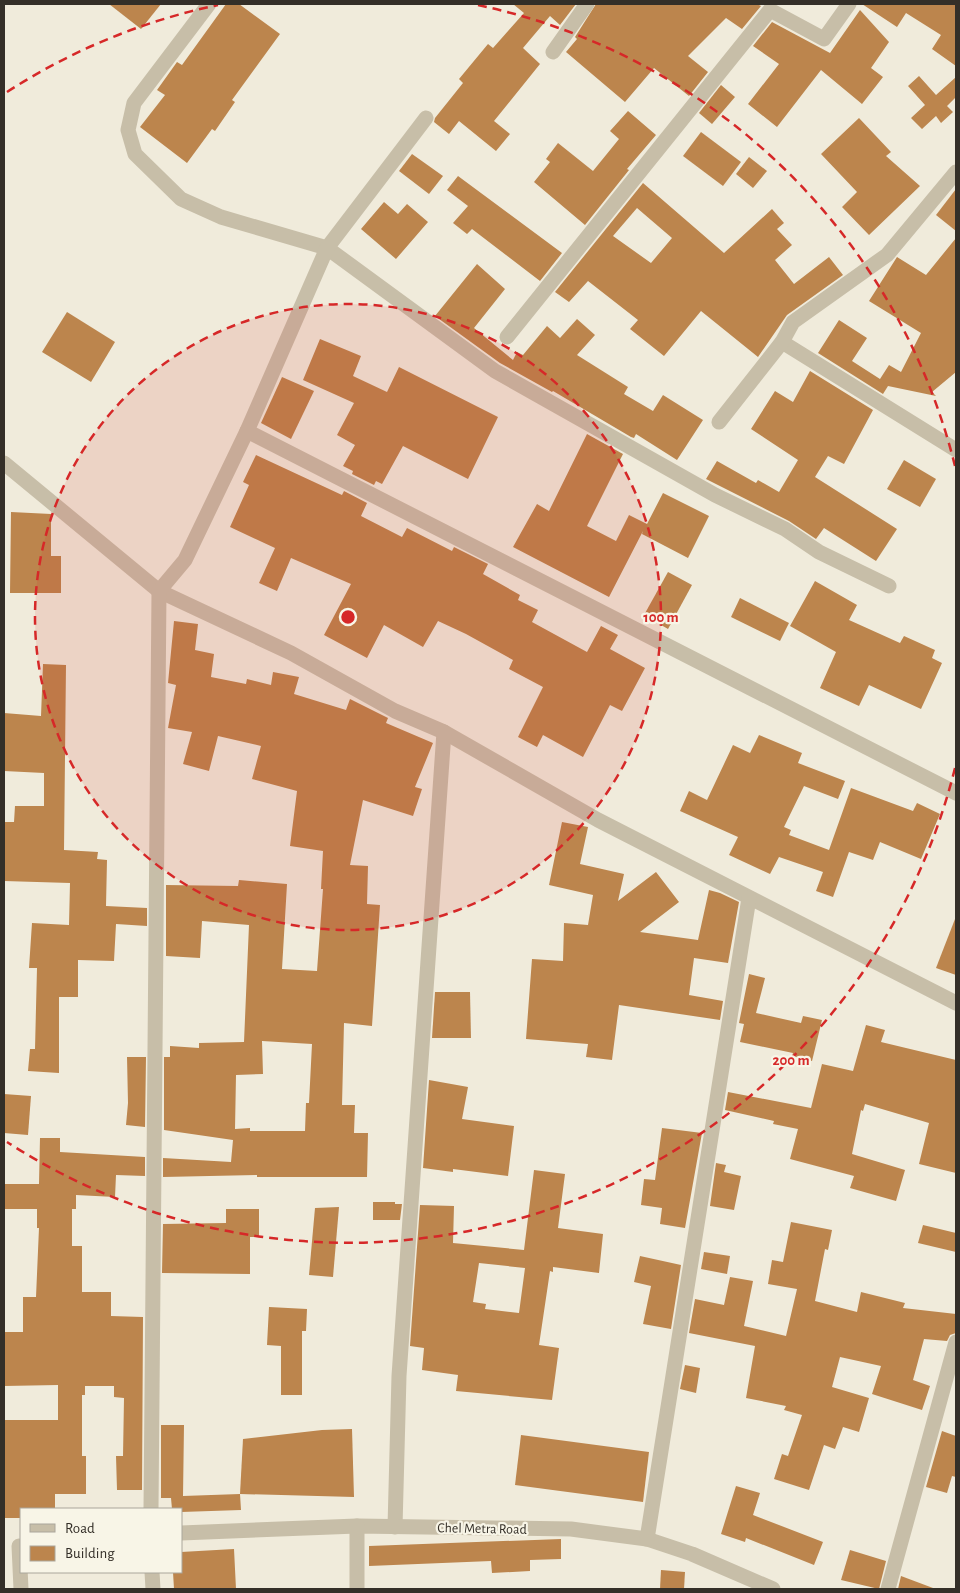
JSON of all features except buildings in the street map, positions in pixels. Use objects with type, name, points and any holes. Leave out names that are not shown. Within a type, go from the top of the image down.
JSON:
[{"type":"street","points":[[209,4],[134,104],[128,130],[136,154],[181,199],[221,217],[327,248],[495,371],[715,495],[785,530],[819,552],[889,586]]},
{"type":"street","points":[[553,52],[587,4]]},
{"type":"street","points":[[507,337],[770,10],[824,39],[849,4]]},
{"type":"street","points":[[151,1508],[160,591],[184,560],[247,431],[327,248],[426,118]]},
{"type":"street","points":[[719,422],[782,342],[793,322],[887,255],[956,172]]},
{"type":"street","points":[[782,342],[956,450]]},
{"type":"street","points":[[247,431],[956,793]]},
{"type":"street","points":[[4,463],[160,591],[290,653],[395,711],[444,732],[598,820],[956,1003]]},
{"type":"street","points":[[395,1527],[399,1376],[444,732]]},
{"type":"street","points":[[647,1540],[749,898]]},
{"type":"street","points":[[888,1589],[956,1342]]},
{"type":"street","points":[[357,1526],[357,1589]]},
{"type":"street","name":"Chel Metra Road","points":[[182,1533],[357,1526],[571,1529],[647,1540],[692,1554],[773,1589]]},
{"type":"street","points":[[15,1547],[21,1589]]},
{"type":"street","points":[[152,1573],[153,1589]]}]
